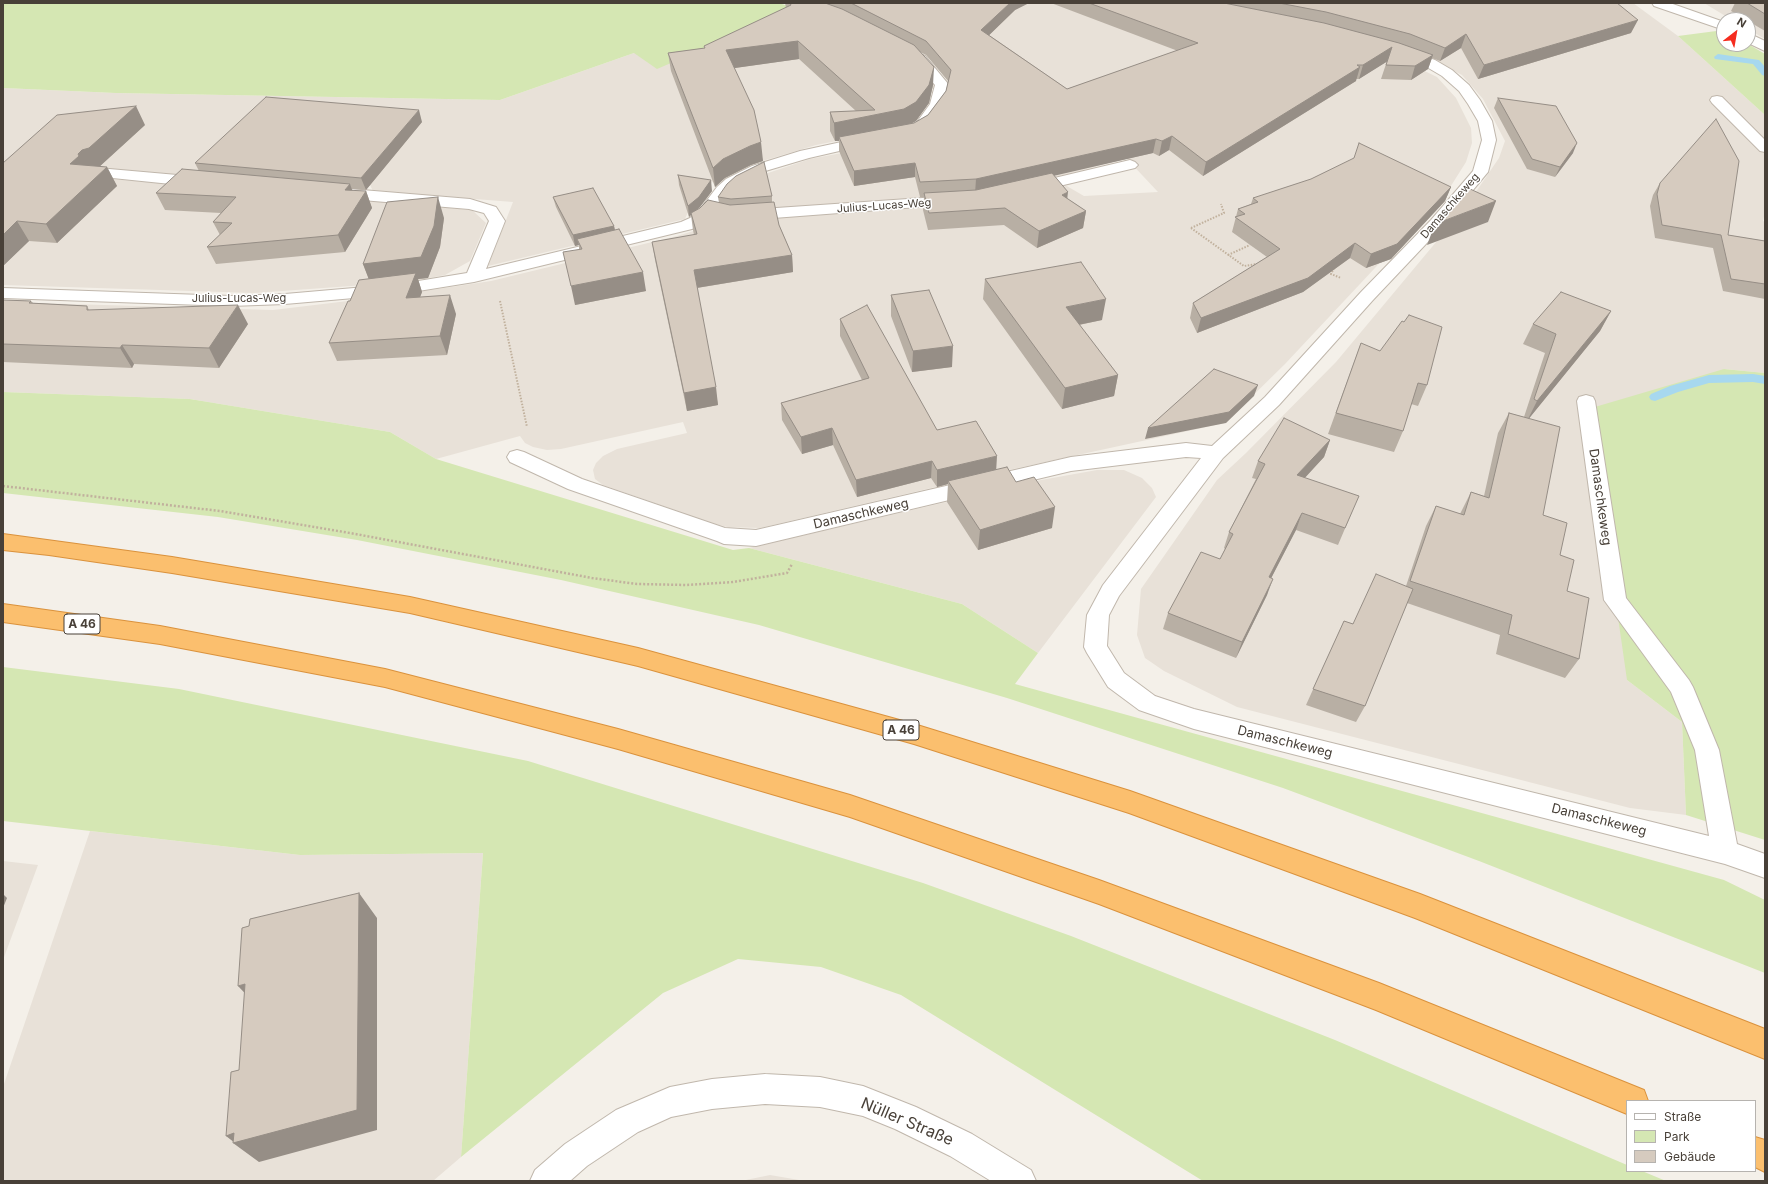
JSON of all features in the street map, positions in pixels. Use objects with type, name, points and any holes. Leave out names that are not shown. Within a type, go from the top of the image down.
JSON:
[{"type":"highway","name":"A 46","points":[[3,542],[49,547],[172,565],[410,605],[638,657],[914,734],[1130,802],[1420,907],[1765,1044]]},
{"type":"highway","name":"A 46","points":[[3,613],[160,635],[385,678],[618,739],[850,806],[1099,892],[1379,997],[1630,1100]]},
{"type":"street","points":[[1658,3],[1690,8],[1716,22]]},
{"type":"street","points":[[1756,42],[1765,47]]},
{"type":"street","name":"Damaschkeweg","points":[[1386,48],[1430,63],[1464,88],[1475,103],[1485,121],[1489,140],[1480,172],[1437,223],[1367,296],[1272,401],[1216,453],[1111,591],[1098,615],[1095,647],[1116,680],[1147,703],[1194,719],[1725,852],[1765,866]]},
{"type":"street","points":[[900,49],[920,59],[942,85],[937,104],[922,125],[908,133]]},
{"type":"street","points":[[1717,100],[1765,148]]},
{"type":"street","name":"Julius-Lucas-Weg","points":[[3,293],[231,301],[285,299],[400,289],[474,277],[686,226],[696,221],[707,211],[722,190],[732,182],[757,169],[805,154],[886,137]]},
{"type":"street","points":[[1013,192],[1130,165]]},
{"type":"street","points":[[98,173],[216,183]]},
{"type":"street","points":[[320,192],[470,204],[490,210],[497,220],[474,277]]},
{"type":"street","name":"Julius-Lucas-Weg","points":[[707,211],[729,215],[968,200]]},
{"type":"street","name":"Damaschkeweg","points":[[1586,401],[1615,600],[1681,687],[1707,750],[1725,852]]},
{"type":"street","name":"Damaschkeweg","points":[[517,457],[575,484],[724,536],[756,538],[796,530],[1071,464],[1186,450],[1216,453]]},
{"type":"street","name":"Nüller Straße","points":[[546,1181],[576,1155],[627,1121],[670,1102],[712,1094],[764,1089],[820,1092],[863,1101],[905,1118],[961,1145],[1020,1181]]},
{"type":"path","points":[[1221,204],[1224,214],[1190,228],[1244,266],[1258,264]]},
{"type":"path","points":[[1228,255],[1250,245]]},
{"type":"path","points":[[1337,262],[1331,274],[1345,280],[1343,286],[1367,296]]},
{"type":"path","points":[[494,273],[528,432]]},
{"type":"path","points":[[3,486],[220,511],[592,578],[637,584],[687,585],[733,582],[788,573],[799,550],[796,530]]},
{"type":"shaded area","points":[[807,3],[1149,3],[1408,63],[1437,77],[1456,98],[1471,128],[1472,143],[1466,162],[1449,189],[1285,364],[1225,423],[1004,471],[760,528],[727,527],[711,523],[603,485],[595,479],[593,470],[596,463],[603,456],[617,449],[687,433],[683,422],[561,449],[547,450],[533,447],[525,443],[520,436],[436,459],[390,432],[190,399],[3,392],[3,302],[273,310],[398,295],[491,281],[677,236],[726,221],[979,204],[1065,185],[1084,196],[1158,192],[1127,159],[983,195],[736,211],[765,174],[810,159],[884,145],[915,137],[956,93],[938,59]]},
{"type":"shaded area","points":[[1205,3],[1633,3],[1678,36],[1765,115],[1765,212],[1763,221],[1765,222],[1765,373],[1724,369],[1627,680],[1682,722],[1686,815],[1630,808],[1237,707],[1164,671],[1145,658],[1137,635],[1141,589],[1217,480],[1246,453],[1336,362],[1467,205],[1499,158],[1505,141],[1483,99],[1462,75],[1415,51]]},
{"type":"shaded area","points":[[1704,3],[1765,3],[1765,39],[1756,34],[1756,12],[1719,12]]},
{"type":"shaded area","points":[[737,35],[913,61],[934,86],[909,127],[816,145],[749,165],[698,189],[685,219],[488,266],[513,202],[373,191],[366,177],[319,187],[97,168],[3,190],[3,88],[116,93],[500,100],[634,53]]},
{"type":"shaded area","points":[[42,173],[472,210],[486,223],[470,261],[445,275],[407,282],[254,293],[3,285],[3,197]]},
{"type":"shaded area","points":[[1097,470],[1124,470],[1142,478],[1152,488],[1156,497],[1038,653],[962,604],[749,548],[1041,480]]},
{"type":"shaded area","points":[[90,831],[300,855],[483,853],[461,1157],[433,1181],[3,1181],[3,1087]]},
{"type":"shaded area","points":[[3,861],[38,865],[3,960]]},
{"type":"shaded area","points":[[770,1175],[805,1181],[741,1181]]},
{"type":"green space","points":[[3,3],[779,3],[809,13],[736,35],[657,69],[634,53],[500,100],[116,93],[3,88]]},
{"type":"green space","points":[[1716,31],[1716,52],[1756,52],[1756,49],[1765,54],[1765,115],[1678,36]]},
{"type":"green space","points":[[1724,369],[1765,373],[1765,840],[1686,815],[1682,722],[1627,680],[1588,409]]},
{"type":"green space","points":[[3,392],[190,399],[390,432],[436,459],[733,550],[749,548],[962,604],[1038,653],[1015,684],[1724,880],[1765,900],[1765,973],[1479,861],[1283,788],[1007,698],[759,625],[561,580],[357,540],[218,517],[3,493]]},
{"type":"green space","points":[[3,667],[179,689],[528,761],[923,883],[1071,936],[1335,1040],[1626,1165],[1626,1172],[1644,1172],[1666,1181],[1203,1181],[901,995],[821,967],[738,959],[663,993],[461,1157],[483,853],[300,855],[3,821]]},
{"type":"building","points":[[790,3],[825,3],[842,9],[914,45],[934,67],[929,85],[916,102],[904,109],[834,123],[830,112],[875,110],[798,41],[726,50],[754,110],[761,142],[723,159],[713,168],[668,53],[705,48],[704,46],[791,5]]},
{"type":"building","points":[[850,3],[1010,3],[981,30],[1067,89],[1198,43],[1089,3],[1224,3],[1324,23],[1399,43],[1433,55],[1415,66],[1386,65],[1392,47],[1363,65],[1357,65],[1360,67],[1206,162],[1172,136],[1162,141],[1156,139],[976,179],[920,182],[915,163],[854,171],[839,137],[914,123],[928,115],[946,91],[951,70],[926,41]]},
{"type":"building","points":[[1279,3],[1617,3],[1638,20],[1484,65],[1466,34],[1445,48],[1410,34],[1326,12]]},
{"type":"building","points":[[1747,3],[1765,3],[1765,14]]},
{"type":"building","points":[[266,97],[419,110],[361,178],[195,163]]},
{"type":"building","points":[[1498,98],[1556,106],[1577,143],[1560,167],[1532,159]]},
{"type":"building","points":[[136,106],[89,148],[82,150],[78,154],[79,156],[70,164],[107,167],[46,224],[17,221],[3,235],[3,163],[57,115]]},
{"type":"building","points":[[1716,119],[1739,161],[1728,235],[1765,241],[1765,284],[1731,279],[1721,235],[1662,225],[1657,194],[1660,183]]},
{"type":"building","points":[[1359,143],[1451,187],[1397,244],[1371,254],[1355,243],[1308,278],[1201,318],[1193,303],[1280,249],[1235,217],[1245,214],[1238,209],[1258,202],[1253,198],[1311,179],[1354,158]]},
{"type":"building","points":[[764,162],[772,196],[731,199],[718,197],[727,184],[736,176]]},
{"type":"building","points":[[182,169],[350,184],[345,190],[366,191],[338,235],[207,247],[232,223],[213,222],[236,197],[156,193]]},
{"type":"building","points":[[1052,173],[1068,192],[1062,195],[1086,211],[1039,231],[1005,208],[929,213],[924,193],[976,190]]},
{"type":"building","points":[[678,175],[711,180],[699,197],[688,206]]},
{"type":"building","points":[[593,188],[614,226],[573,235],[553,197]]},
{"type":"building","points":[[1468,188],[1496,201],[1435,224]]},
{"type":"building","points":[[438,197],[434,226],[421,257],[363,264],[387,202]]},
{"type":"building","points":[[708,200],[730,205],[774,202],[779,225],[792,255],[694,270],[716,387],[684,393],[652,242],[697,234],[691,213],[700,208]]},
{"type":"building","points":[[619,229],[643,272],[571,286],[563,252],[582,249],[577,239]]},
{"type":"building","points":[[1081,262],[1106,299],[1066,307],[1118,375],[1065,388],[985,279]]},
{"type":"building","points":[[416,273],[406,298],[450,295],[440,336],[329,343],[359,280]]},
{"type":"building","points":[[929,290],[953,346],[913,351],[891,295]]},
{"type":"building","points":[[1561,292],[1611,311],[1537,401],[1534,399],[1556,334],[1533,324]]},
{"type":"building","points":[[3,300],[87,306],[87,310],[238,305],[209,348],[122,345],[120,348],[3,344]]},
{"type":"building","points":[[867,305],[937,430],[976,421],[997,456],[937,470],[932,461],[856,480],[832,428],[801,437],[781,403],[869,378],[840,319]]},
{"type":"building","points":[[1409,315],[1442,327],[1427,385],[1418,383],[1403,431],[1336,413],[1361,343],[1380,351],[1402,321],[1404,322]]},
{"type":"building","points":[[1214,369],[1258,385],[1229,412],[1148,428]]},
{"type":"building","points":[[1509,413],[1560,427],[1543,515],[1567,523],[1560,555],[1574,560],[1567,591],[1589,598],[1579,659],[1508,634],[1512,615],[1410,581],[1436,506],[1464,515],[1471,492],[1489,498]]},
{"type":"building","points":[[1284,418],[1330,440],[1297,475],[1359,496],[1345,528],[1302,513],[1269,577],[1273,579],[1242,642],[1168,613],[1201,552],[1220,559],[1233,534],[1229,532],[1265,464],[1258,461]]},
{"type":"building","points":[[1007,467],[1016,482],[1034,477],[1055,507],[980,530],[948,481]]},
{"type":"building","points":[[1376,574],[1413,589],[1365,706],[1313,689],[1344,621],[1353,624]]},
{"type":"building","points":[[359,893],[357,1110],[233,1143],[234,1133],[226,1136],[231,1072],[239,1070],[245,984],[238,986],[242,928],[249,926],[250,919]]},
{"type":"waterway","points":[[1718,57],[1756,62],[1765,73]]},
{"type":"waterway","points":[[1655,397],[1674,389],[1709,379],[1753,378],[1765,380]]}]
